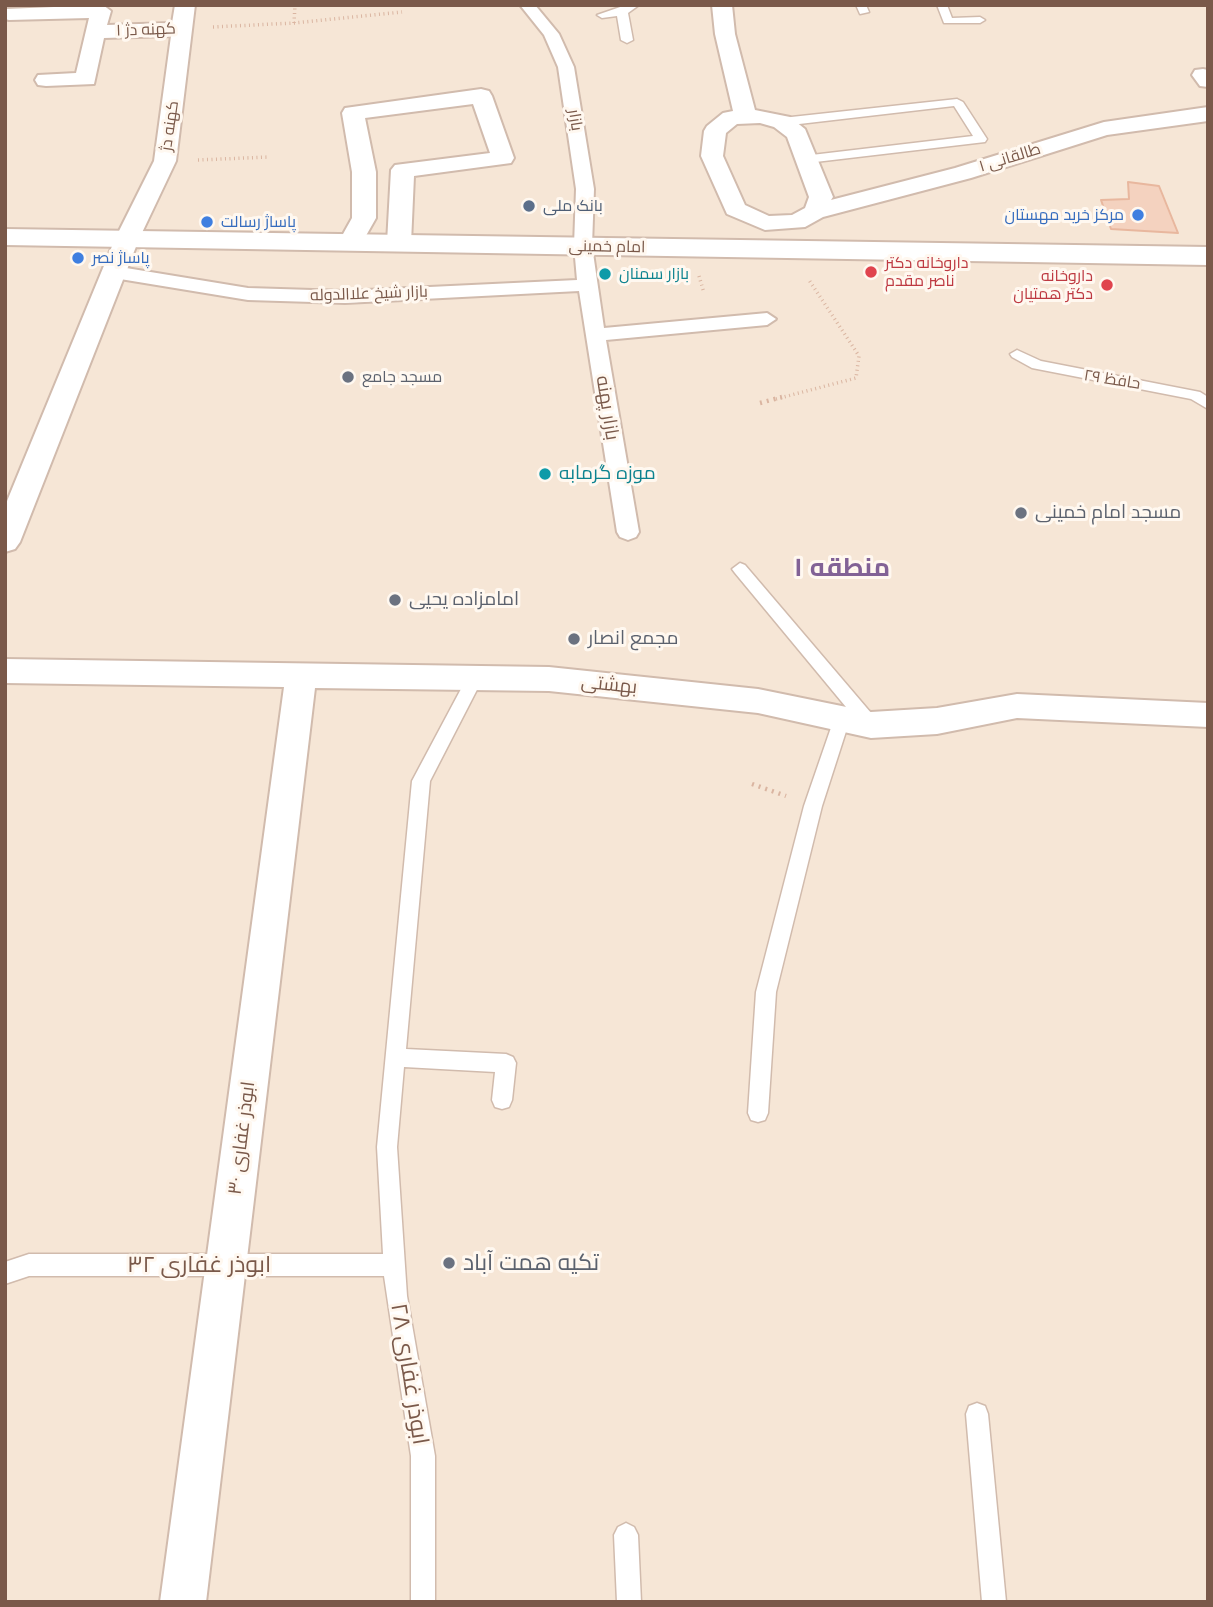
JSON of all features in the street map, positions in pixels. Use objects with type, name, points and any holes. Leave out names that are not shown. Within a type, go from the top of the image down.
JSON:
[{"type":"street","name":"کهنه دژ","points":[[5,542],[127,239],[165,162],[185,5]]},
{"type":"street","name":"بازار","points":[[527,5],[551,34],[566,67],[585,189],[583,247]]},
{"type":"street","points":[[722,5],[724,34],[746,117]]},
{"type":"street","name":"کهنه دژ ۱","points":[[9,13],[101,11],[95,32],[184,29]]},
{"type":"street","points":[[46,80],[86,79],[95,32]]},
{"type":"street","points":[[350,243],[364,218],[364,172],[353,113],[481,96],[503,158],[403,170],[399,243]]},
{"type":"street","name":"طالقانی ۱","points":[[815,212],[963,173],[1104,129],[1208,114]]},
{"type":"street","points":[[761,116],[782,122],[797,134],[821,197],[815,212],[797,222],[765,223],[735,209],[712,156],[715,131],[730,118],[761,116]]},
{"type":"street","name":"امام خمینی","points":[[5,237],[1208,256]]},
{"type":"street","points":[[583,247],[587,285]]},
{"type":"street","name":"بازار شیخ علاالدوله","points":[[114,272],[248,294],[317,296],[587,285]]},
{"type":"street","name":"بازار پهنه","points":[[587,285],[628,532]]},
{"type":"street","points":[[595,335],[767,320]]},
{"type":"street","name":"بهشتی","points":[[5,671],[550,679],[758,701],[856,722],[937,720],[1017,706],[1208,715]]},
{"type":"street","name":"ابوذر غفاری ۳۰","points":[[183,1602],[301,675]]},
{"type":"lane","points":[[602,15],[622,12],[634,5]]},
{"type":"lane","points":[[942,5],[948,22],[981,20]]},
{"type":"lane","points":[[622,12],[627,40]]},
{"type":"lane","points":[[782,122],[957,102],[981,139],[807,159]]},
{"type":"lane","name":"حافظ ۲۹","points":[[1017,354],[1037,365],[1195,395],[1208,404]]},
{"type":"lane","points":[[740,569],[856,722],[813,806],[766,992],[758,1113]]},
{"type":"lane","name":"ابوذر غفاری ۲۸","points":[[423,1602],[423,1456],[396,1296],[387,1147],[421,781],[475,678]]},
{"type":"lane","points":[[395,1058],[506,1063],[502,1100]]},
{"type":"lane","name":"ابوذر غفاری ۳۲","points":[[5,1273],[29,1265],[394,1265]]},
{"type":"lane","points":[[977,1414],[994,1602]]},
{"type":"lane","points":[[626,1535],[629,1602]]},
{"type":"path","points":[[294,23],[295,5]]},
{"type":"path","points":[[184,29],[294,23],[402,12]]},
{"type":"path","points":[[165,162],[269,157]]},
{"type":"path","points":[[760,403],[856,378],[859,356],[789,250]]},
{"type":"shaded area","points":[[5,5],[1208,5],[1208,1602],[5,1602]]},
{"type":"building","name":"مرکز خرید مهستان","points":[[1128,182],[1159,186],[1178,233],[1111,229],[1101,200],[1129,199]]},
{"type":"place","name":"بانک ملی","points":[[529,206]]},
{"type":"place","name":"مرکز خرید مهستان","points":[[1138,215]]},
{"type":"place","name":"پاساژ رسالت","points":[[207,222]]},
{"type":"place","name":"پاساژ نصر","points":[[78,258]]},
{"type":"place","name":"داروخانه دکتر ناصر مقدم","points":[[871,272]]},
{"type":"place","name":"بازار سمنان","points":[[605,274]]},
{"type":"place","name":"داروخانه دکتر همتیان","points":[[1107,285]]},
{"type":"place","name":"مسجد جامع","points":[[348,377]]},
{"type":"place","name":"موزه گرمابه","points":[[545,474]]},
{"type":"place","name":"مسجد امام خمینی","points":[[1021,513]]},
{"type":"place","name":"امامزاده یحیی","points":[[395,600]]},
{"type":"place","name":"مجمع انصار","points":[[574,639]]},
{"type":"place","name":"تکیه همت آباد","points":[[449,1263]]},
{"type":"district","name":"منطقه ۱","points":[[842,569]]}]
